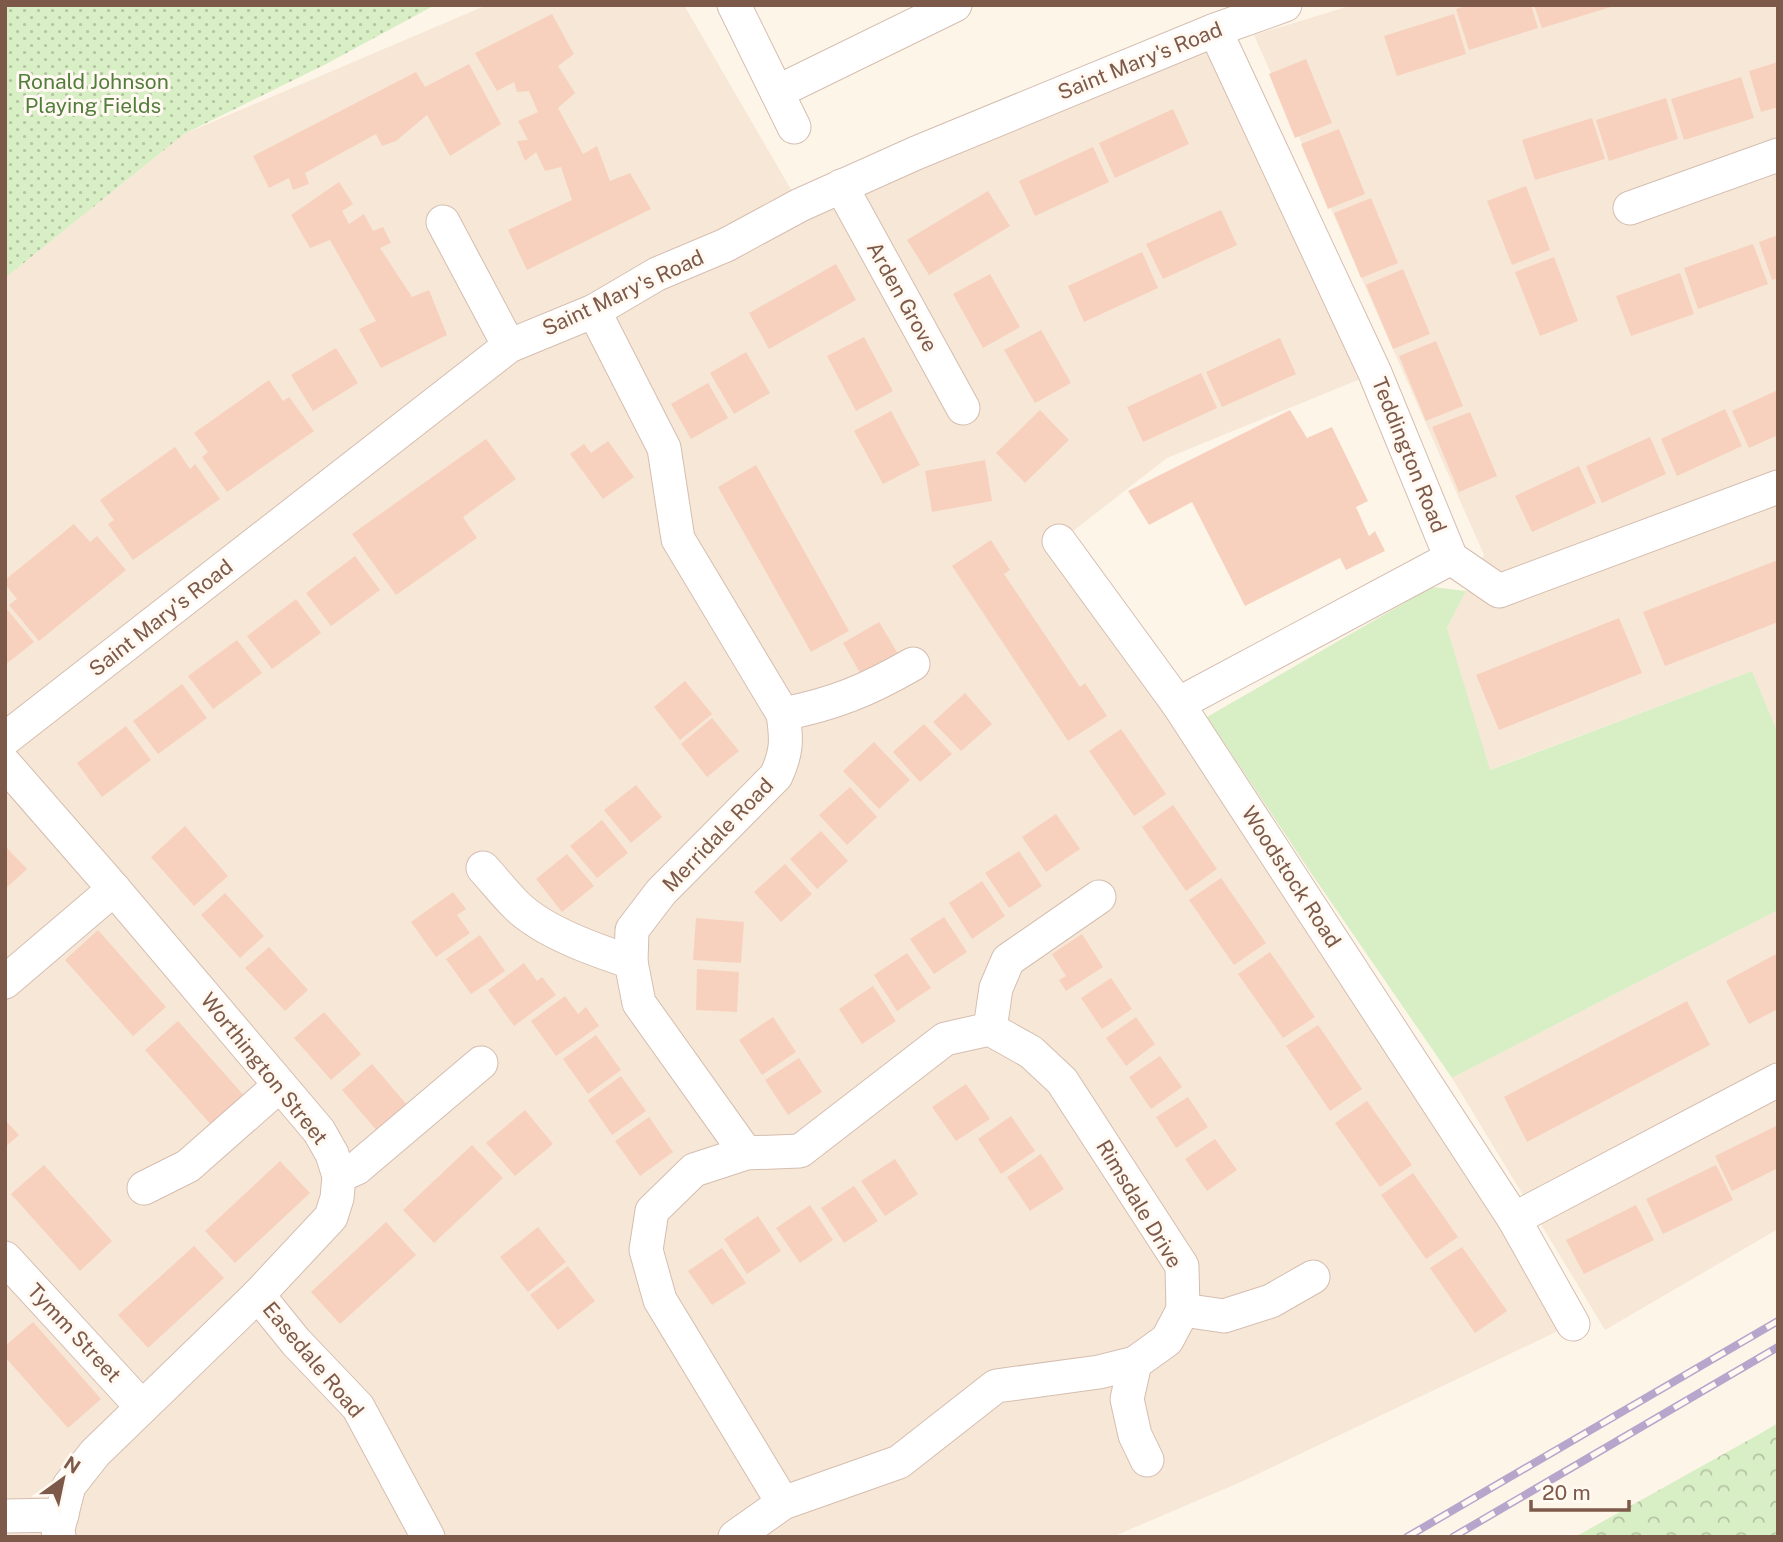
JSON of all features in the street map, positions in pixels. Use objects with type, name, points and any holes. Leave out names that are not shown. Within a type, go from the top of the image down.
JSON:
[{"type":"street","points":[[734,5],[794,127]]},
{"type":"street","points":[[777,92],[955,5]]},
{"type":"street","name":"Saint Mary's Road","points":[[5,739],[509,346],[594,311],[657,274],[726,245],[841,186],[1215,30],[1285,5]]},
{"type":"street","name":"Teddington Road","points":[[1215,30],[1375,373],[1451,558],[1499,591],[1778,487]]},
{"type":"street","points":[[1630,208],[1778,155]]},
{"type":"street","name":"Arden Grove","points":[[841,186],[963,408]]},
{"type":"street","points":[[443,222],[509,346]]},
{"type":"street","name":"Merridale Road","points":[[594,311],[664,448],[678,539],[783,715],[787,742],[776,776],[661,892],[632,930],[632,962],[639,1003],[746,1153]]},
{"type":"street","name":"Woodstock Road","points":[[1059,541],[1178,704],[1514,1219],[1573,1324]]},
{"type":"street","points":[[1178,704],[1451,558]]},
{"type":"street","points":[[783,715],[846,698],[873,687],[913,664]]},
{"type":"street","name":"Worthington Street","points":[[5,764],[319,1131],[332,1154],[339,1176]]},
{"type":"street","points":[[483,868],[517,906],[553,929],[590,948],[632,962]]},
{"type":"street","points":[[5,982],[114,889]]},
{"type":"street","points":[[783,1503],[660,1300],[646,1250],[652,1211],[694,1170],[746,1153],[800,1151],[945,1039],[990,1029],[996,988],[1008,960],[1098,897]]},
{"type":"street","name":"Rimsdale Drive","points":[[990,1029],[1031,1052],[1062,1082],[1182,1266],[1183,1310]]},
{"type":"street","points":[[5,1516],[60,1526],[69,1486],[95,1452],[258,1295],[331,1217],[337,1198],[339,1176],[357,1168],[481,1063]]},
{"type":"street","points":[[1514,1219],[1778,1080]]},
{"type":"street","points":[[144,1188],[188,1166],[280,1085]]},
{"type":"street","name":"Tymm Street","points":[[5,1258],[142,1407]]},
{"type":"street","points":[[735,1537],[783,1503],[899,1462],[996,1386],[1099,1372],[1135,1363],[1167,1340],[1183,1310],[1224,1316],[1271,1301],[1313,1277]]},
{"type":"street","name":"Easedale Road","points":[[258,1295],[296,1342],[358,1407],[428,1537]]},
{"type":"street","points":[[1135,1363],[1127,1399],[1135,1435],[1147,1460]]},
{"type":"shaded area","points":[[487,5],[684,5],[800,205],[1215,30],[1375,373],[1167,458],[1059,542],[1573,1324],[1241,1482],[1112,1537],[5,1537],[5,278],[184,134]]},
{"type":"shaded area","points":[[1353,5],[1778,5],[1778,733],[1752,671],[1489,770],[1447,628],[1484,555],[1254,35]]},
{"type":"shaded area","points":[[1778,910],[1778,1229],[1605,1330],[1452,1078]]},
{"type":"green space","name":"Ronald Johnson Playing Fields","points":[[5,5],[435,5],[328,63],[184,134],[5,278]]},
{"type":"green space","points":[[1432,587],[1466,591],[1447,628],[1490,770],[1752,671],[1778,733],[1778,910],[1452,1078],[1207,717]]},
{"type":"green space","points":[[1778,1423],[1778,1537],[1575,1537],[1763,1432]]},
{"type":"building","points":[[1469,5],[1531,5],[1538,28],[1469,50],[1456,9]]},
{"type":"building","points":[[1534,5],[1614,5],[1614,6],[1542,28]]},
{"type":"building","points":[[552,14],[574,54],[558,66],[575,93],[558,108],[583,154],[597,146],[610,181],[630,173],[651,209],[527,270],[508,230],[572,200],[561,167],[545,171],[536,152],[525,161],[517,141],[528,140],[518,121],[538,112],[529,91],[517,92],[514,82],[497,91],[475,53]]},
{"type":"building","points":[[1454,14],[1466,54],[1397,76],[1384,36]]},
{"type":"building","points":[[1306,59],[1332,123],[1295,138],[1269,74]]},
{"type":"building","points":[[1778,62],[1778,107],[1761,112],[1749,71]]},
{"type":"building","points":[[469,64],[501,124],[450,156],[427,115],[396,141],[382,146],[376,134],[305,173],[309,184],[293,190],[289,178],[269,188],[253,156],[416,72],[425,87]]},
{"type":"building","points":[[1741,77],[1754,118],[1684,140],[1671,99]]},
{"type":"building","points":[[1666,98],[1678,139],[1609,161],[1596,120]]},
{"type":"building","points":[[1173,109],[1189,144],[1115,178],[1099,143]]},
{"type":"building","points":[[1592,118],[1605,159],[1535,180],[1522,140]]},
{"type":"building","points":[[1339,129],[1365,194],[1328,209],[1301,144]]},
{"type":"building","points":[[1093,147],[1109,182],[1035,216],[1019,181]]},
{"type":"building","points":[[339,182],[353,204],[342,211],[349,224],[364,214],[373,231],[383,227],[391,243],[380,248],[412,297],[429,290],[447,335],[381,368],[359,329],[376,321],[330,240],[310,248],[291,215]]},
{"type":"building","points":[[1526,186],[1550,250],[1512,265],[1487,201]]},
{"type":"building","points":[[988,191],[1010,226],[929,275],[907,240]]},
{"type":"building","points":[[1371,198],[1398,263],[1361,278],[1334,213]]},
{"type":"building","points":[[1221,210],[1237,245],[1163,279],[1146,244]]},
{"type":"building","points":[[1778,235],[1778,278],[1772,280],[1759,242]]},
{"type":"building","points":[[1753,244],[1768,284],[1698,309],[1684,268]]},
{"type":"building","points":[[1142,252],[1158,288],[1084,322],[1068,286]]},
{"type":"building","points":[[1554,257],[1578,321],[1540,336],[1515,272]]},
{"type":"building","points":[[836,264],[856,300],[769,349],[749,313]]},
{"type":"building","points":[[1403,269],[1430,334],[1393,349],[1366,285]]},
{"type":"building","points":[[1680,273],[1694,314],[1631,336],[1616,296]]},
{"type":"building","points":[[990,274],[1020,327],[983,348],[953,294]]},
{"type":"building","points":[[1041,330],[1071,383],[1035,403],[1004,350]]},
{"type":"building","points":[[864,337],[893,391],[856,411],[827,356]]},
{"type":"building","points":[[1280,338],[1296,374],[1222,407],[1206,372]]},
{"type":"building","points":[[1436,341],[1463,406],[1426,421],[1399,356]]},
{"type":"building","points":[[336,348],[358,383],[313,411],[291,375]]},
{"type":"building","points":[[746,352],[770,393],[734,414],[710,373]]},
{"type":"building","points":[[1201,373],[1217,408],[1143,442],[1127,407]]},
{"type":"building","points":[[269,380],[283,401],[289,397],[314,431],[227,492],[202,457],[208,452],[194,433]]},
{"type":"building","points":[[708,383],[728,418],[691,439],[671,404]]},
{"type":"building","points":[[1778,390],[1778,435],[1749,448],[1732,411]]},
{"type":"building","points":[[1725,409],[1742,446],[1677,476],[1661,439]]},
{"type":"building","points":[[1040,410],[1069,440],[1025,483],[996,453]]},
{"type":"building","points":[[1290,410],[1307,438],[1332,427],[1368,501],[1356,507],[1369,536],[1375,531],[1385,551],[1346,570],[1340,558],[1245,606],[1192,502],[1149,525],[1128,491]]},
{"type":"building","points":[[891,411],[920,465],[883,484],[854,431]]},
{"type":"building","points":[[1470,412],[1497,476],[1459,492],[1432,427]]},
{"type":"building","points":[[1650,437],[1666,474],[1602,503],[1586,466]]},
{"type":"building","points":[[486,439],[516,479],[463,517],[477,538],[396,595],[352,534]]},
{"type":"building","points":[[608,441],[634,477],[603,499],[570,454],[584,444],[591,453]]},
{"type":"building","points":[[175,447],[190,469],[195,464],[220,499],[133,560],[108,524],[114,520],[100,500]]},
{"type":"building","points":[[985,460],[992,501],[932,512],[925,471]]},
{"type":"building","points":[[756,465],[849,631],[811,652],[718,487]]},
{"type":"building","points":[[1579,466],[1596,503],[1532,532],[1515,496]]},
{"type":"building","points":[[74,524],[90,542],[97,536],[126,570],[39,641],[9,605],[17,599],[5,584],[5,580]]},
{"type":"building","points":[[991,540],[1010,570],[1004,574],[1080,687],[1085,683],[1107,716],[1068,741],[952,566]]},
{"type":"building","points":[[355,556],[380,590],[331,626],[306,593]]},
{"type":"building","points":[[1778,560],[1778,622],[1665,666],[1643,612]]},
{"type":"building","points":[[296,599],[321,633],[272,669],[247,636]]},
{"type":"building","points":[[5,607],[34,642],[5,665]]},
{"type":"building","points":[[1619,618],[1642,673],[1499,730],[1476,675]]},
{"type":"building","points":[[879,622],[900,657],[863,678],[843,643]]},
{"type":"building","points":[[237,640],[262,673],[213,709],[188,676]]},
{"type":"building","points":[[685,681],[712,714],[680,740],[654,707]]},
{"type":"building","points":[[182,684],[207,718],[158,754],[133,721]]},
{"type":"building","points":[[965,693],[992,724],[961,751],[933,722]]},
{"type":"building","points":[[712,718],[739,751],[707,777],[681,744]]},
{"type":"building","points":[[924,724],[952,754],[920,782],[893,752]]},
{"type":"building","points":[[126,726],[151,760],[102,797],[77,763]]},
{"type":"building","points":[[1121,729],[1166,794],[1134,816],[1089,751]]},
{"type":"building","points":[[874,742],[910,780],[879,809],[843,771]]},
{"type":"building","points":[[636,785],[662,817],[631,843],[604,810]]},
{"type":"building","points":[[850,787],[877,817],[847,845],[819,815]]},
{"type":"building","points":[[1173,805],[1217,869],[1186,891],[1142,827]]},
{"type":"building","points":[[1056,814],[1080,849],[1046,872],[1022,837]]},
{"type":"building","points":[[602,820],[628,853],[597,878],[570,846]]},
{"type":"building","points":[[185,826],[228,876],[194,906],[151,857]]},
{"type":"building","points":[[821,831],[848,861],[817,889],[790,859]]},
{"type":"building","points":[[5,846],[27,869],[5,889]]},
{"type":"building","points":[[1019,851],[1042,886],[1009,908],[985,873]]},
{"type":"building","points":[[567,854],[594,886],[562,912],[536,879]]},
{"type":"building","points":[[785,864],[812,894],[781,922],[754,892]]},
{"type":"building","points":[[1221,878],[1266,943],[1234,965],[1189,900]]},
{"type":"building","points":[[982,881],[1005,916],[972,939],[949,903]]},
{"type":"building","points":[[453,892],[466,909],[457,915],[470,933],[436,957],[411,922]]},
{"type":"building","points":[[225,893],[264,936],[240,958],[201,915]]},
{"type":"building","points":[[944,917],[967,952],[934,974],[910,939]]},
{"type":"building","points":[[696,918],[744,922],[741,963],[693,960]]},
{"type":"building","points":[[98,930],[166,1007],[133,1036],[65,960]]},
{"type":"building","points":[[1082,934],[1103,967],[1066,991],[1059,980],[1066,976],[1052,954]]},
{"type":"building","points":[[480,935],[505,971],[471,994],[446,959]]},
{"type":"building","points":[[269,947],[308,990],[285,1011],[245,968]]},
{"type":"building","points":[[1270,952],[1315,1017],[1283,1038],[1238,974]]},
{"type":"building","points":[[907,953],[931,988],[897,1011],[874,975]]},
{"type":"building","points":[[1778,953],[1778,1009],[1749,1024],[1726,981]]},
{"type":"building","points":[[524,963],[537,981],[542,977],[556,995],[514,1026],[488,990]]},
{"type":"building","points":[[697,969],[739,972],[737,1012],[696,1010]]},
{"type":"building","points":[[1111,978],[1132,1009],[1102,1029],[1081,998]]},
{"type":"building","points":[[873,986],[896,1021],[862,1044],[839,1009]]},
{"type":"building","points":[[565,996],[578,1014],[586,1007],[599,1026],[556,1056],[531,1021]]},
{"type":"building","points":[[1687,1001],[1710,1045],[1527,1142],[1504,1097]]},
{"type":"building","points":[[324,1012],[361,1054],[331,1080],[294,1038]]},
{"type":"building","points":[[773,1017],[796,1052],[762,1075],[739,1040]]},
{"type":"building","points":[[1136,1017],[1155,1044],[1126,1066],[1106,1038]]},
{"type":"building","points":[[178,1021],[246,1098],[213,1127],[145,1050]]},
{"type":"building","points":[[1318,1025],[1362,1089],[1330,1111],[1286,1046]]},
{"type":"building","points":[[596,1035],[621,1070],[588,1094],[563,1059]]},
{"type":"building","points":[[1160,1056],[1182,1087],[1151,1109],[1129,1077]]},
{"type":"building","points":[[799,1058],[822,1092],[788,1115],[765,1080]]},
{"type":"building","points":[[372,1064],[408,1106],[378,1132],[342,1090]]},
{"type":"building","points":[[621,1076],[646,1111],[612,1135],[588,1100]]},
{"type":"building","points":[[966,1084],[990,1119],[956,1141],[932,1107]]},
{"type":"building","points":[[1188,1097],[1208,1127],[1176,1148],[1156,1117]]},
{"type":"building","points":[[1367,1101],[1412,1165],[1380,1187],[1335,1123]]},
{"type":"building","points":[[525,1110],[553,1144],[515,1176],[486,1143]]},
{"type":"building","points":[[1011,1116],[1035,1151],[1001,1174],[978,1139]]},
{"type":"building","points":[[649,1117],[673,1152],[640,1176],[615,1141]]},
{"type":"building","points":[[5,1120],[19,1135],[5,1147]]},
{"type":"building","points":[[1778,1125],[1778,1168],[1732,1191],[1715,1156]]},
{"type":"building","points":[[1215,1139],[1237,1170],[1207,1191],[1185,1159]]},
{"type":"building","points":[[472,1145],[503,1178],[434,1243],[403,1210]]},
{"type":"building","points":[[1041,1154],[1064,1189],[1030,1211],[1007,1177]]},
{"type":"building","points":[[895,1159],[918,1194],[885,1216],[861,1181]]},
{"type":"building","points":[[280,1161],[310,1193],[235,1263],[205,1231]]},
{"type":"building","points":[[44,1165],[112,1241],[80,1271],[11,1194]]},
{"type":"building","points":[[1716,1165],[1733,1200],[1663,1234],[1646,1199]]},
{"type":"building","points":[[1413,1173],[1458,1237],[1426,1259],[1381,1195]]},
{"type":"building","points":[[854,1186],[878,1221],[844,1243],[821,1208]]},
{"type":"building","points":[[810,1205],[833,1240],[800,1263],[776,1228]]},
{"type":"building","points":[[1636,1205],[1654,1240],[1584,1274],[1566,1240]]},
{"type":"building","points":[[758,1216],[781,1251],[747,1274],[724,1239]]},
{"type":"building","points":[[386,1222],[416,1255],[340,1324],[311,1292]]},
{"type":"building","points":[[538,1227],[566,1262],[528,1292],[500,1257]]},
{"type":"building","points":[[194,1246],[224,1278],[148,1348],[118,1315]]},
{"type":"building","points":[[1462,1247],[1507,1311],[1475,1333],[1430,1268]]},
{"type":"building","points":[[722,1248],[746,1283],[712,1305],[688,1271]]},
{"type":"building","points":[[568,1266],[595,1301],[558,1330],[530,1295]]},
{"type":"building","points":[[33,1322],[101,1399],[68,1428],[5,1357],[5,1346]]},
{"type":"railway","points":[[1407,1537],[1778,1321]]},
{"type":"railway","points":[[1453,1537],[1778,1347]]}]
